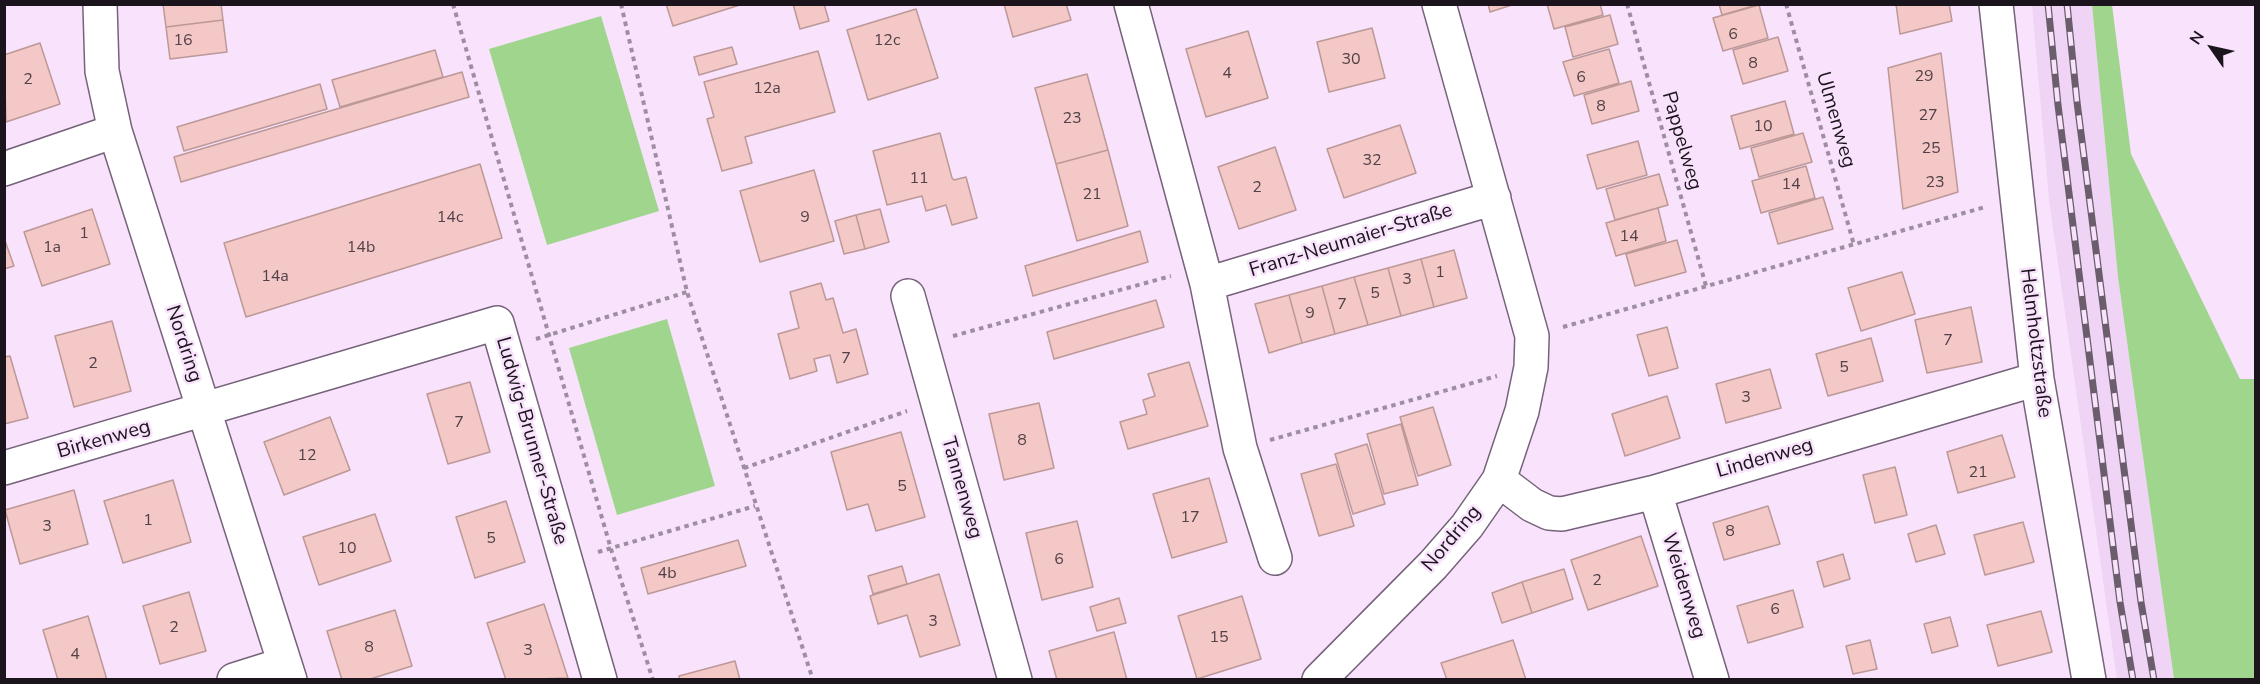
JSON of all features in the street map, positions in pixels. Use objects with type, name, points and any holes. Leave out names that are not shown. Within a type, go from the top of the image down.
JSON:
[{"type":"street","name":"Nordring","points":[[100,4],[102,71],[115,131],[287,672]]},
{"type":"street","points":[[1131,4],[1207,284],[1240,448],[1275,558]]},
{"type":"street","name":"Nordring","points":[[1319,680],[1433,565],[1467,526],[1499,480],[1522,411],[1531,351],[1494,198],[1439,4]]},
{"type":"street","name":"Helmholtzstraße","points":[[1996,4],[2037,379],[2090,680]]},
{"type":"street","points":[[4,169],[115,131]]},
{"type":"street","name":"Franz-Neumaier-Straße","points":[[1207,284],[1494,198]]},
{"type":"street","name":"Tannenweg","points":[[908,296],[1015,680]]},
{"type":"street","name":"Ludwig-Brunner-Straße","points":[[204,411],[497,323],[600,680]]},
{"type":"street","name":"Lindenweg","points":[[1499,480],[1532,505],[1549,513],[1562,514],[1655,492],[2037,379]]},
{"type":"street","name":"Birkenweg","points":[[4,468],[204,411]]},
{"type":"street","name":"Weidenweg","points":[[1655,492],[1712,680]]},
{"type":"street","points":[[234,680],[287,672]]},
{"type":"path","points":[[453,4],[611,549],[653,680]]},
{"type":"path","points":[[621,4],[687,292],[813,680]]},
{"type":"path","name":"Pappelweg","points":[[1627,4],[1706,286]]},
{"type":"path","name":"Ulmenweg","points":[[1786,4],[1854,245]]},
{"type":"path","points":[[1240,448],[1531,351],[1706,286],[2018,197]]},
{"type":"path","points":[[921,345],[1174,275],[1207,284]]},
{"type":"path","points":[[504,348],[687,292]]},
{"type":"path","points":[[744,468],[936,400]]},
{"type":"path","points":[[567,560],[755,506]]},
{"type":"shaded area","points":[[2032,5],[2092,5],[2118,277],[2174,679],[2117,679],[2049,200]]},
{"type":"green space","points":[[2092,5],[2112,5],[2131,154],[2240,379],[2255,379],[2255,679],[2174,679],[2118,277]]},
{"type":"green space","points":[[601,16],[659,211],[547,245],[489,49]]},
{"type":"green space","points":[[667,319],[715,486],[617,515],[569,348]]},
{"type":"building","points":[[163,4],[221,4],[223,20],[166,27]]},
{"type":"building","points":[[666,4],[743,4],[673,26]]},
{"type":"building","points":[[793,4],[824,4],[829,21],[800,29]]},
{"type":"building","points":[[1004,4],[1066,4],[1071,20],[1013,37]]},
{"type":"building","points":[[1488,4],[1515,4],[1490,12]]},
{"type":"building","points":[[1547,4],[1600,4],[1603,15],[1554,29]]},
{"type":"building","points":[[1719,4],[1760,4],[1722,15]]},
{"type":"building","points":[[1896,4],[1949,4],[1952,21],[1900,34]]},
{"type":"building","points":[[1759,5],[1768,38],[1723,51],[1713,18]]},
{"type":"building","points":[[916,9],[938,78],[868,100],[847,30]]},
{"type":"building","points":[[1610,15],[1618,44],[1573,57],[1565,27]]},
{"type":"building","points":[[223,20],[227,52],[170,59],[166,27]]},
{"type":"building","points":[[1372,28],[1385,78],[1329,92],[1317,42]]},
{"type":"building","points":[[1248,31],[1268,98],[1206,117],[1186,49]]},
{"type":"building","points":[[1778,37],[1788,71],[1743,84],[1733,50]]},
{"type":"building","points":[[40,43],[60,104],[6,122],[4,55]]},
{"type":"building","points":[[732,47],[737,64],[699,75],[694,57]]},
{"type":"building","points":[[1609,49],[1619,83],[1574,96],[1563,62]]},
{"type":"building","points":[[435,50],[443,77],[340,107],[332,80]]},
{"type":"building","points":[[818,51],[835,112],[745,137],[752,163],[722,171],[707,119],[714,117],[704,82]]},
{"type":"building","points":[[1941,53],[1958,192],[1903,209],[1888,68]]},
{"type":"building","points":[[462,72],[469,97],[181,182],[174,157]]},
{"type":"building","points":[[1087,74],[1108,150],[1056,164],[1035,88]]},
{"type":"building","points":[[1631,81],[1639,111],[1592,124],[1584,95]]},
{"type":"building","points":[[320,84],[327,109],[184,151],[177,127]]},
{"type":"building","points":[[1785,101],[1794,134],[1740,149],[1731,116]]},
{"type":"building","points":[[1400,125],[1416,173],[1344,198],[1327,149]]},
{"type":"building","points":[[940,133],[952,178],[954,180],[966,177],[977,218],[952,225],[946,205],[926,211],[922,196],[887,205],[873,151]]},
{"type":"building","points":[[1803,133],[1812,162],[1759,177],[1751,148]]},
{"type":"building","points":[[1638,141],[1647,175],[1597,189],[1587,155]]},
{"type":"building","points":[[1275,147],[1296,210],[1239,229],[1218,167]]},
{"type":"building","points":[[1108,150],[1128,226],[1077,241],[1056,164]]},
{"type":"building","points":[[480,164],[502,238],[246,317],[224,243]]},
{"type":"building","points":[[1806,166],[1815,198],[1761,213],[1752,181]]},
{"type":"building","points":[[814,170],[834,241],[760,262],[740,191]]},
{"type":"building","points":[[1659,174],[1668,205],[1615,220],[1606,189]]},
{"type":"building","points":[[1823,197],[1833,229],[1778,244],[1769,213]]},
{"type":"building","points":[[1658,208],[1666,241],[1616,256],[1606,223]]},
{"type":"building","points":[[92,209],[110,264],[42,286],[24,232]]},
{"type":"building","points":[[880,209],[889,242],[865,249],[856,215]]},
{"type":"building","points":[[856,215],[865,249],[844,254],[835,221]]},
{"type":"building","points":[[1140,231],[1148,262],[1033,296],[1025,266]]},
{"type":"building","points":[[4,238],[14,266],[4,269]]},
{"type":"building","points":[[1677,240],[1686,272],[1635,286],[1626,254]]},
{"type":"building","points":[[1454,250],[1467,298],[1434,307],[1421,259]]},
{"type":"building","points":[[1421,259],[1434,307],[1401,316],[1388,268]]},
{"type":"building","points":[[1388,268],[1401,316],[1368,325],[1354,277]]},
{"type":"building","points":[[1902,272],[1915,314],[1861,331],[1848,288]]},
{"type":"building","points":[[1354,277],[1368,325],[1335,334],[1322,286]]},
{"type":"building","points":[[821,283],[826,300],[833,298],[843,333],[856,329],[868,374],[837,383],[830,355],[814,359],[817,371],[790,379],[778,334],[799,328],[790,292]]},
{"type":"building","points":[[1322,286],[1335,334],[1302,343],[1289,295]]},
{"type":"building","points":[[1289,295],[1302,343],[1269,353],[1255,304]]},
{"type":"building","points":[[1156,300],[1164,327],[1054,359],[1047,332]]},
{"type":"building","points":[[1971,307],[1982,362],[1927,373],[1915,320]]},
{"type":"building","points":[[112,321],[131,391],[74,407],[55,336]]},
{"type":"building","points":[[1667,327],[1678,368],[1649,376],[1637,335]]},
{"type":"building","points":[[1871,338],[1883,381],[1828,396],[1816,354]]},
{"type":"building","points":[[10,356],[28,418],[4,424],[4,357]]},
{"type":"building","points":[[1189,362],[1208,426],[1128,449],[1120,422],[1147,414],[1143,400],[1155,396],[1148,374]]},
{"type":"building","points":[[1770,369],[1781,408],[1726,423],[1716,384]]},
{"type":"building","points":[[470,382],[490,452],[448,464],[427,394]]},
{"type":"building","points":[[1667,396],[1680,438],[1625,456],[1612,414]]},
{"type":"building","points":[[1039,403],[1054,468],[1004,480],[989,414]]},
{"type":"building","points":[[1433,407],[1451,465],[1418,476],[1400,417]]},
{"type":"building","points":[[330,417],[350,470],[284,495],[264,442]]},
{"type":"building","points":[[1401,424],[1418,485],[1384,494],[1367,434]]},
{"type":"building","points":[[901,432],[925,517],[876,531],[868,504],[847,510],[831,452]]},
{"type":"building","points":[[2002,435],[2015,477],[1958,493],[1947,452]]},
{"type":"building","points":[[1367,444],[1385,504],[1353,514],[1335,454]]},
{"type":"building","points":[[1336,464],[1354,526],[1319,536],[1301,474]]},
{"type":"building","points":[[1895,467],[1907,515],[1875,523],[1863,475]]},
{"type":"building","points":[[1209,478],[1227,542],[1172,558],[1153,494]]},
{"type":"building","points":[[173,480],[191,542],[123,563],[104,501]]},
{"type":"building","points":[[74,490],[88,544],[20,564],[5,510]]},
{"type":"building","points":[[506,501],[525,562],[475,578],[456,517]]},
{"type":"building","points":[[1768,506],[1780,544],[1724,560],[1713,523]]},
{"type":"building","points":[[375,514],[391,561],[319,585],[303,537]]},
{"type":"building","points":[[1077,521],[1093,587],[1042,600],[1026,533]]},
{"type":"building","points":[[2023,522],[2034,562],[1985,575],[1974,535]]},
{"type":"building","points":[[1936,525],[1945,554],[1916,562],[1908,534]]},
{"type":"building","points":[[1641,536],[1658,586],[1588,610],[1571,560]]},
{"type":"building","points":[[738,540],[746,566],[648,594],[641,568]]},
{"type":"building","points":[[1843,554],[1850,579],[1824,587],[1817,562]]},
{"type":"building","points":[[902,566],[907,584],[873,594],[868,576]]},
{"type":"building","points":[[1564,569],[1573,599],[1532,613],[1522,582]]},
{"type":"building","points":[[939,574],[960,645],[920,657],[907,615],[878,624],[870,596]]},
{"type":"building","points":[[1522,582],[1532,613],[1502,623],[1492,593]]},
{"type":"building","points":[[1793,590],[1803,627],[1748,643],[1737,606]]},
{"type":"building","points":[[189,592],[206,651],[160,664],[143,606]]},
{"type":"building","points":[[1242,596],[1261,659],[1197,679],[1178,616]]},
{"type":"building","points":[[1119,598],[1126,623],[1097,631],[1090,607]]},
{"type":"building","points":[[544,604],[568,678],[506,680],[487,623]]},
{"type":"building","points":[[395,610],[412,666],[367,680],[342,680],[327,631]]},
{"type":"building","points":[[2041,611],[2052,652],[1998,666],[1987,625]]},
{"type":"building","points":[[88,616],[107,680],[58,680],[43,630]]},
{"type":"building","points":[[1950,617],[1958,646],[1932,653],[1924,624]]},
{"type":"building","points":[[1114,632],[1127,680],[1057,680],[1049,651]]},
{"type":"building","points":[[1513,640],[1526,680],[1447,680],[1441,663]]},
{"type":"building","points":[[1870,640],[1877,669],[1853,674],[1846,646]]},
{"type":"building","points":[[735,661],[740,680],[680,680],[679,676]]},
{"type":"railway","points":[[2048,4],[2058,105],[2120,602],[2133,680]]},
{"type":"railway","points":[[2067,4],[2077,102],[2141,602],[2154,680]]}]
